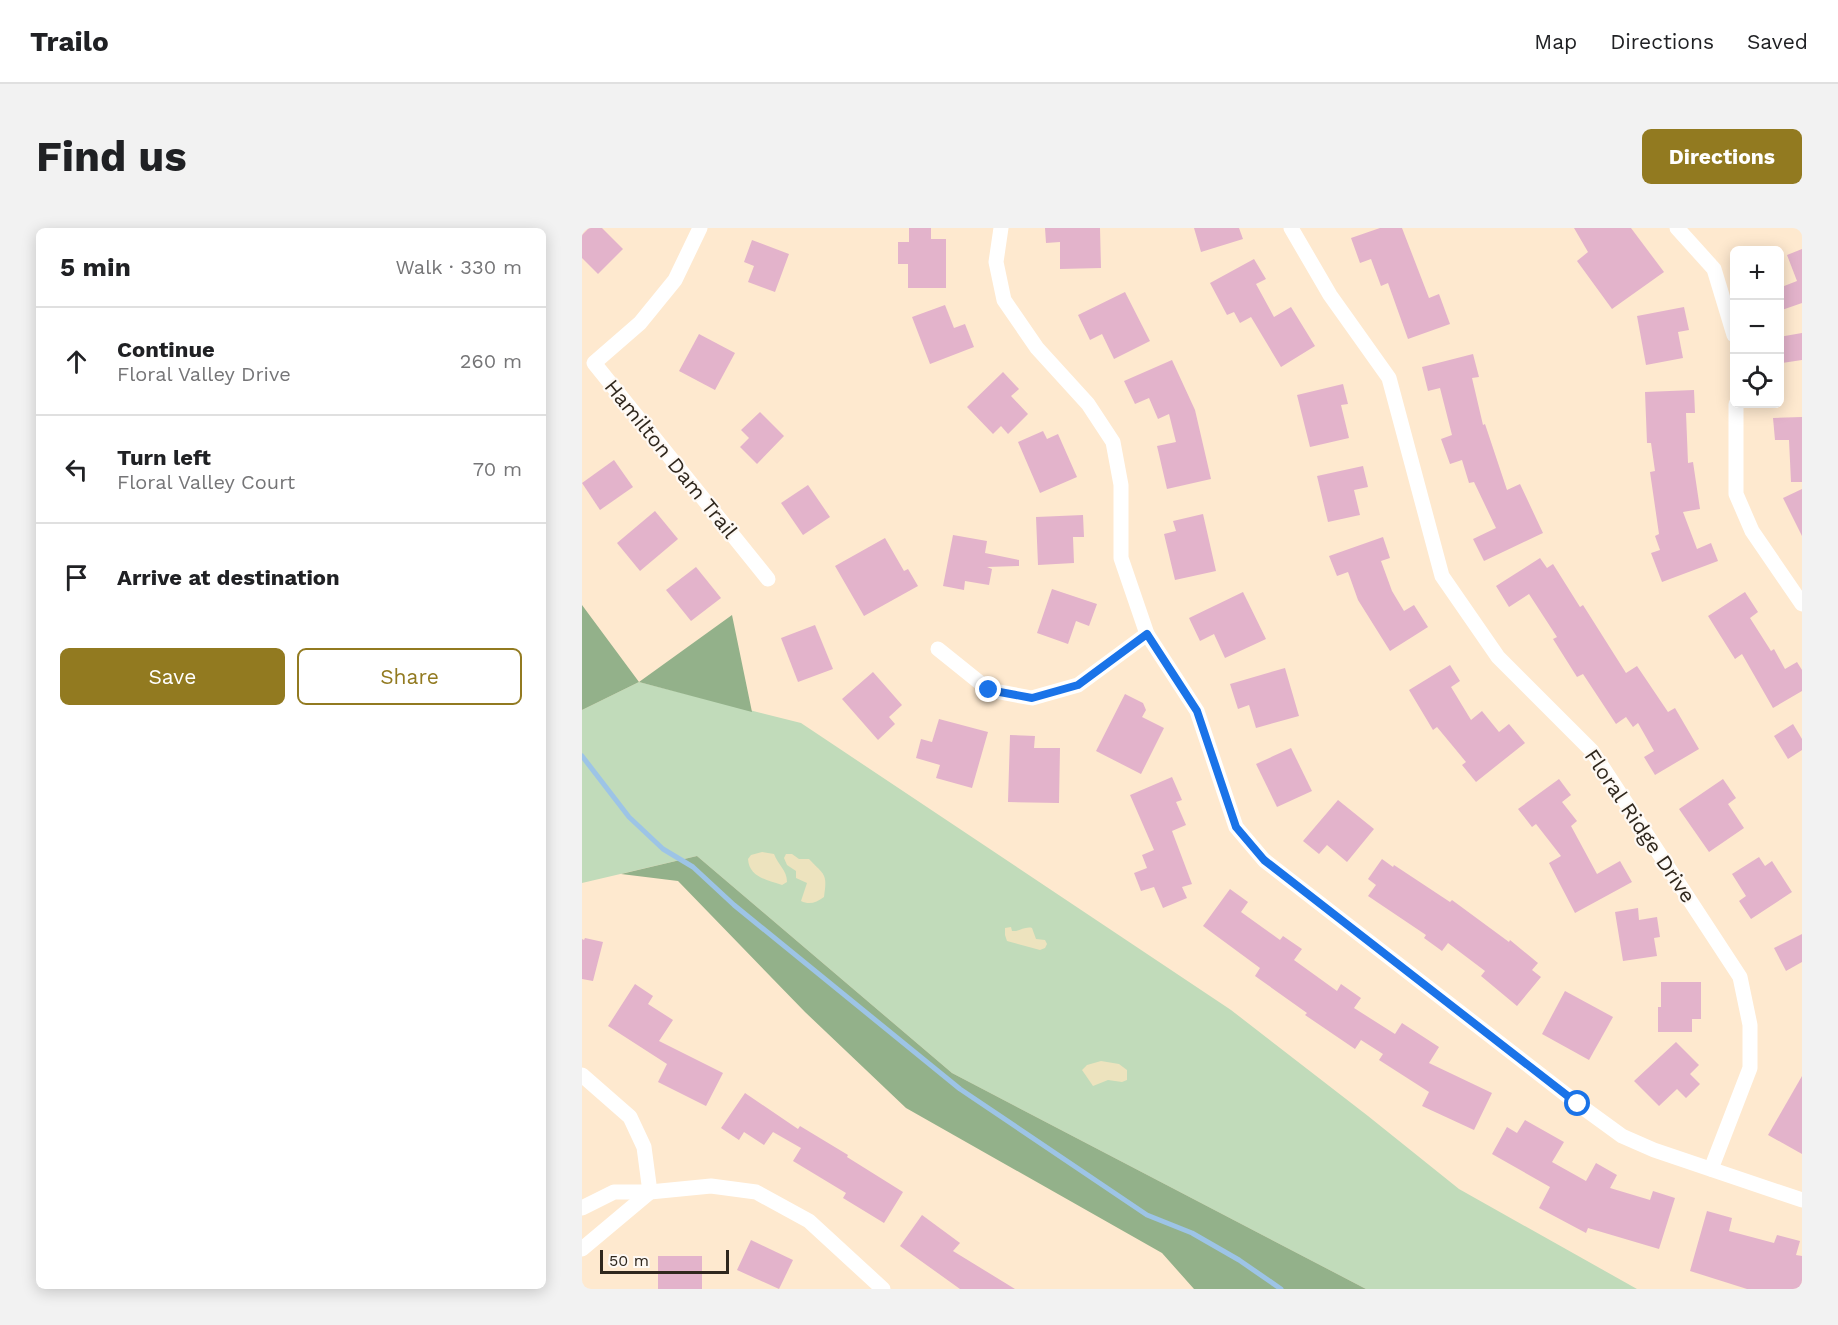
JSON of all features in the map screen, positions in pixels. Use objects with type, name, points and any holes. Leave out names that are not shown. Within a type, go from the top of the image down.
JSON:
[{"type":"street","name":"Hamilton Dam Trail","points":[[700,228],[675,280],[640,323],[594,363],[768,579]]},
{"type":"street","points":[[1001,228],[996,262],[1004,300],[1037,348],[1088,404],[1113,442],[1121,485],[1121,558],[1147,634],[1197,711],[1236,827],[1264,860],[1622,1136],[1654,1150],[1802,1200]]},
{"type":"street","name":"Floral Ridge Drive","points":[[1291,228],[1330,295],[1389,378],[1442,576],[1498,657],[1592,751],[1740,977],[1750,1025],[1750,1068],[1711,1169]]},
{"type":"street","points":[[1677,228],[1714,269],[1730,322]]},
{"type":"street","points":[[1736,408],[1736,494],[1752,531],[1802,604]]},
{"type":"street","points":[[938,650],[989,690],[1032,698],[1078,685],[1147,634]]},
{"type":"street","points":[[582,1075],[630,1117],[644,1147],[650,1192]]},
{"type":"street","points":[[582,1208],[614,1192],[650,1192],[711,1186],[756,1192],[809,1221],[883,1289]]},
{"type":"street","points":[[582,1249],[650,1192]]},
{"type":"green space","points":[[582,605],[639,682],[582,710]]},
{"type":"green space","points":[[732,615],[752,712],[639,682]]},
{"type":"green space","points":[[639,682],[801,723],[1231,1010],[1459,1189],[1637,1289],[1366,1289],[952,1073],[697,856],[582,883],[582,710]]},
{"type":"green space","points":[[697,856],[952,1073],[1366,1289],[1194,1289],[1162,1253],[906,1108],[805,1012],[678,881],[621,874]]},
{"type":"sand","points":[[762,852],[774,854],[786,874],[787,882],[782,885],[755,874],[748,859],[751,855]]},
{"type":"sand","points":[[786,854],[792,854],[799,859],[809,859],[824,875],[824,897],[813,903],[801,901],[807,883],[796,878],[796,871],[787,865],[784,858]]},
{"type":"sand","points":[[1011,927],[1012,931],[1032,928],[1036,939],[1045,940],[1047,944],[1045,948],[1040,950],[1007,941],[1005,928]]},
{"type":"sand","points":[[1101,1061],[1119,1064],[1127,1070],[1127,1080],[1122,1082],[1108,1080],[1093,1086],[1082,1070],[1087,1065]]},
{"type":"building","points":[[589,228],[602,228],[623,249],[598,274],[582,258],[582,235]]},
{"type":"building","points":[[909,228],[931,228],[931,239],[946,239],[946,288],[908,288],[908,264],[898,264],[898,242],[909,242]]},
{"type":"building","points":[[1045,228],[1100,228],[1101,268],[1060,269],[1060,242],[1046,243]]},
{"type":"building","points":[[1194,228],[1239,228],[1243,239],[1201,252]]},
{"type":"building","points":[[1380,228],[1402,228],[1429,298],[1439,294],[1450,324],[1408,339],[1388,283],[1381,286],[1371,259],[1360,263],[1351,238]]},
{"type":"building","points":[[1574,228],[1631,228],[1664,272],[1612,309],[1577,261],[1588,252]]},
{"type":"building","points":[[752,240],[789,254],[775,292],[748,282],[754,266],[744,262]]},
{"type":"building","points":[[1802,249],[1802,303],[1784,309],[1784,286],[1797,281],[1787,255]]},
{"type":"building","points":[[1254,259],[1266,279],[1256,284],[1274,317],[1291,307],[1315,346],[1281,367],[1251,317],[1240,323],[1234,312],[1227,315],[1210,283]]},
{"type":"building","points":[[1125,292],[1150,341],[1114,359],[1102,334],[1090,340],[1078,315]]},
{"type":"building","points":[[945,305],[954,328],[965,324],[974,347],[930,364],[912,317]]},
{"type":"building","points":[[1684,307],[1689,330],[1678,332],[1683,358],[1646,365],[1637,316]]},
{"type":"building","points":[[1802,333],[1802,360],[1784,363],[1784,336]]},
{"type":"building","points":[[699,334],[735,353],[715,390],[679,371]]},
{"type":"building","points":[[1473,354],[1479,377],[1472,378],[1483,425],[1485,424],[1507,490],[1520,484],[1543,533],[1484,561],[1473,539],[1496,528],[1474,482],[1469,483],[1462,460],[1450,464],[1441,439],[1452,435],[1440,388],[1428,391],[1422,367]]},
{"type":"building","points":[[1172,360],[1195,410],[1211,479],[1167,489],[1157,446],[1176,442],[1169,414],[1158,419],[1149,398],[1135,404],[1124,381]]},
{"type":"building","points":[[1003,372],[1019,389],[1011,396],[1028,414],[1008,434],[1001,426],[993,434],[967,407]]},
{"type":"building","points":[[1343,384],[1348,404],[1341,405],[1349,438],[1310,447],[1297,395]]},
{"type":"building","points":[[1694,390],[1695,413],[1686,413],[1688,463],[1693,462],[1700,509],[1683,512],[1697,549],[1711,543],[1718,561],[1662,582],[1651,553],[1660,550],[1655,536],[1659,534],[1650,472],[1655,471],[1651,443],[1647,443],[1645,392]]},
{"type":"building","points":[[760,412],[784,436],[757,464],[740,447],[749,438],[741,430]]},
{"type":"building","points":[[1802,417],[1802,482],[1791,482],[1789,440],[1775,440],[1773,418]]},
{"type":"building","points":[[1043,431],[1047,439],[1058,434],[1077,477],[1040,493],[1018,442]]},
{"type":"building","points":[[614,460],[633,487],[600,510],[582,483]]},
{"type":"building","points":[[1363,466],[1368,487],[1354,490],[1360,515],[1328,522],[1317,476]]},
{"type":"building","points":[[808,485],[830,517],[803,535],[781,503]]},
{"type":"building","points":[[1802,489],[1802,536],[1783,498]]},
{"type":"building","points":[[655,511],[678,539],[640,571],[617,543]]},
{"type":"building","points":[[1203,514],[1216,571],[1175,580],[1164,534],[1176,531],[1173,521]]},
{"type":"building","points":[[1083,515],[1084,537],[1073,537],[1074,563],[1038,565],[1036,517]]},
{"type":"building","points":[[953,535],[987,541],[985,553],[1019,560],[1019,566],[987,567],[992,569],[989,585],[965,581],[964,590],[943,586]]},
{"type":"building","points":[[1383,537],[1390,558],[1381,561],[1392,591],[1404,611],[1414,605],[1428,627],[1390,651],[1358,600],[1348,572],[1337,576],[1329,556]]},
{"type":"building","points":[[885,538],[904,571],[908,569],[918,586],[864,616],[835,566]]},
{"type":"building","points":[[1540,558],[1547,568],[1553,564],[1580,607],[1583,605],[1626,673],[1637,666],[1668,712],[1675,708],[1699,749],[1655,775],[1644,757],[1654,751],[1638,723],[1633,727],[1626,717],[1616,724],[1583,674],[1577,677],[1553,639],[1557,637],[1529,594],[1509,607],[1496,586]]},
{"type":"building","points":[[696,567],[721,598],[691,621],[666,590]]},
{"type":"building","points":[[1052,589],[1097,604],[1089,626],[1076,621],[1068,644],[1037,633]]},
{"type":"building","points":[[1243,592],[1266,639],[1225,658],[1214,634],[1200,641],[1189,618]]},
{"type":"building","points":[[1745,592],[1758,612],[1750,618],[1771,651],[1774,649],[1785,669],[1797,662],[1802,670],[1802,691],[1773,708],[1742,654],[1735,659],[1708,616]]},
{"type":"building","points":[[815,625],[833,669],[798,682],[781,638]]},
{"type":"building","points":[[1450,665],[1460,681],[1451,687],[1471,720],[1482,711],[1499,732],[1509,724],[1525,743],[1476,782],[1462,765],[1466,762],[1437,727],[1433,730],[1409,690]]},
{"type":"building","points":[[1285,668],[1299,716],[1256,728],[1249,705],[1238,709],[1230,684]]},
{"type":"building","points":[[873,672],[902,705],[889,717],[895,724],[878,740],[842,699]]},
{"type":"building","points":[[1125,694],[1143,703],[1146,710],[1142,717],[1164,728],[1141,774],[1096,751]]},
{"type":"building","points":[[939,719],[988,732],[972,788],[936,778],[940,765],[916,758],[921,739],[932,742]]},
{"type":"building","points":[[1793,724],[1802,739],[1802,750],[1788,759],[1774,736]]},
{"type":"building","points":[[1010,735],[1035,736],[1034,748],[1060,748],[1059,803],[1008,802]]},
{"type":"building","points":[[1291,748],[1312,791],[1277,807],[1256,764]]},
{"type":"building","points":[[1172,777],[1182,800],[1176,802],[1186,825],[1172,831],[1192,884],[1182,887],[1187,898],[1163,908],[1154,887],[1141,891],[1134,873],[1147,868],[1142,855],[1154,850],[1130,795]]},
{"type":"building","points":[[1559,779],[1571,795],[1562,802],[1577,821],[1571,826],[1597,874],[1620,861],[1632,882],[1575,913],[1549,863],[1561,856],[1536,824],[1532,827],[1518,809]]},
{"type":"building","points":[[1723,779],[1736,798],[1728,804],[1744,828],[1709,852],[1679,809]]},
{"type":"building","points":[[1338,800],[1374,829],[1347,862],[1327,845],[1319,854],[1303,841]]},
{"type":"building","points":[[1759,857],[1765,866],[1772,861],[1792,892],[1751,919],[1739,901],[1746,896],[1732,874]]},
{"type":"building","points":[[1382,859],[1450,902],[1452,900],[1509,942],[1510,940],[1538,963],[1532,970],[1541,977],[1517,1006],[1481,976],[1485,971],[1448,943],[1442,951],[1424,938],[1426,935],[1368,896],[1376,885],[1368,879]]},
{"type":"building","points":[[1230,889],[1248,902],[1241,912],[1280,940],[1283,936],[1302,949],[1294,960],[1337,991],[1341,984],[1361,998],[1354,1008],[1395,1034],[1402,1023],[1439,1047],[1429,1063],[1492,1093],[1474,1130],[1422,1106],[1429,1092],[1379,1060],[1383,1054],[1361,1040],[1355,1049],[1305,1015],[1307,1013],[1255,976],[1260,968],[1203,926]]},
{"type":"building","points":[[1638,908],[1639,920],[1657,917],[1660,937],[1654,938],[1657,956],[1623,961],[1615,912]]},
{"type":"building","points":[[1802,934],[1802,962],[1786,971],[1774,948]]},
{"type":"building","points":[[582,939],[603,942],[593,981],[582,979]]},
{"type":"building","points":[[1661,982],[1701,982],[1701,1019],[1692,1019],[1692,1032],[1658,1032]]},
{"type":"building","points":[[635,984],[653,996],[648,1004],[673,1020],[659,1041],[723,1073],[706,1106],[658,1082],[667,1064],[608,1026]]},
{"type":"building","points":[[1565,991],[1613,1017],[1589,1060],[1542,1034]]},
{"type":"building","points":[[1676,1042],[1699,1065],[1690,1074],[1700,1084],[1686,1098],[1677,1089],[1659,1106],[1634,1081]]},
{"type":"building","points":[[1802,1076],[1802,1154],[1768,1135]]},
{"type":"building","points":[[745,1093],[798,1129],[800,1126],[903,1192],[884,1223],[843,1198],[846,1193],[793,1161],[801,1148],[773,1132],[764,1145],[744,1132],[739,1140],[721,1128]]},
{"type":"building","points":[[1525,1120],[1564,1142],[1552,1162],[1586,1181],[1596,1163],[1617,1175],[1610,1188],[1650,1200],[1653,1191],[1675,1198],[1659,1249],[1588,1228],[1586,1233],[1539,1208],[1550,1187],[1492,1154],[1507,1127],[1517,1133]]},
{"type":"building","points":[[1707,1211],[1732,1218],[1729,1231],[1774,1243],[1777,1235],[1800,1241],[1796,1255],[1802,1256],[1802,1289],[1747,1289],[1690,1271]]},
{"type":"building","points":[[922,1215],[960,1243],[953,1251],[1015,1289],[960,1289],[900,1246]]},
{"type":"building","points":[[751,1240],[793,1260],[779,1289],[737,1270]]},
{"type":"building","points":[[658,1256],[702,1256],[702,1289],[658,1289]]},
{"type":"waterway","points":[[582,756],[629,817],[663,849],[693,867],[734,905],[960,1089],[1147,1215],[1192,1233],[1239,1260],[1281,1289]]},
{"type":"route","points":[[989,690],[1032,698],[1078,685],[1147,634],[1197,711],[1236,827],[1264,860],[1578,1104]]}]
